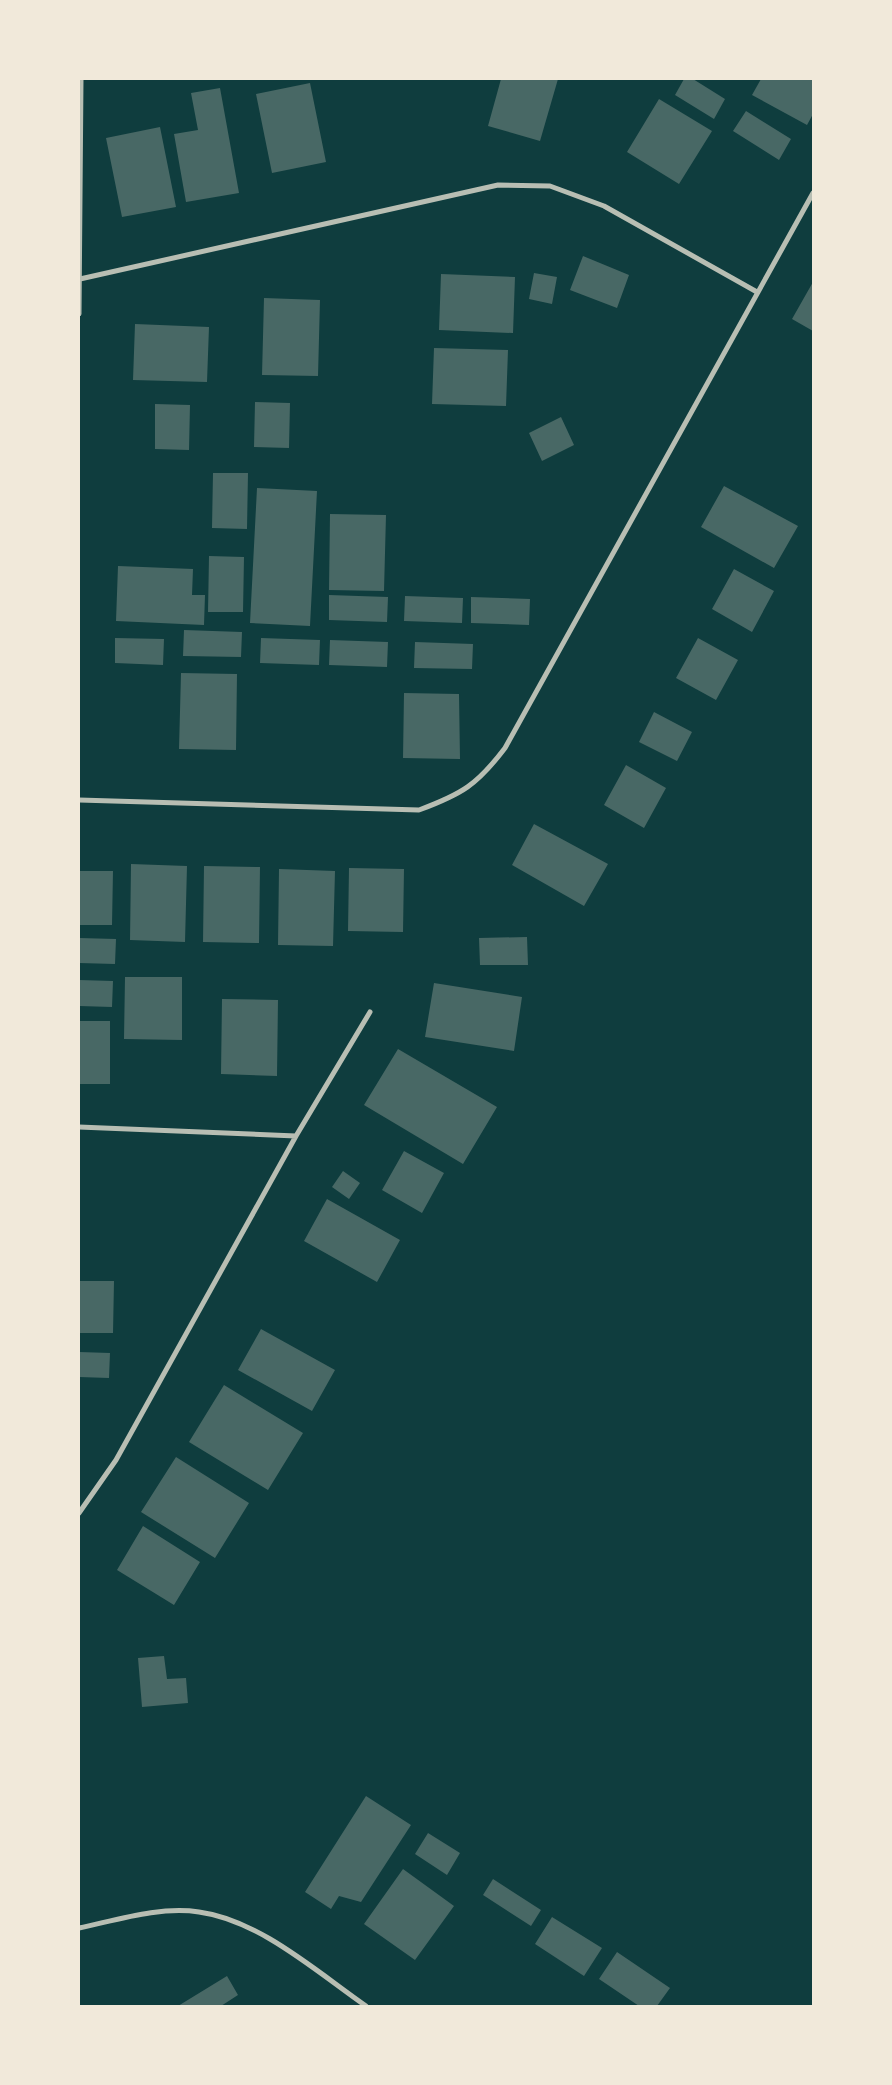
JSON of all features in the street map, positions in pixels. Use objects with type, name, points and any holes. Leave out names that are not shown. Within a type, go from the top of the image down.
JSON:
[{"type":"street","points":[[79,314],[81,79]]},
{"type":"street","points":[[80,279],[498,185],[550,186],[604,206],[757,292]]},
{"type":"street","points":[[79,800],[419,810],[448,799],[468,788],[486,774],[505,748],[813,193]]},
{"type":"street","points":[[79,1513],[116,1460],[296,1136],[370,1012]]},
{"type":"street","points":[[79,1127],[296,1136]]},
{"type":"street","points":[[79,1928],[155,1913],[198,1912],[235,1920],[261,1933],[366,2006]]},
{"type":"building","points":[[501,79],[558,79],[540,141],[488,126]]},
{"type":"building","points":[[684,79],[693,79],[725,99],[714,119],[675,95]]},
{"type":"building","points":[[761,79],[813,79],[813,114],[807,125],[752,95]]},
{"type":"building","points":[[310,83],[326,162],[272,173],[256,94]]},
{"type":"building","points":[[220,88],[239,193],[186,202],[174,134],[198,130],[191,93]]},
{"type":"building","points":[[659,99],[712,131],[679,184],[627,152]]},
{"type":"building","points":[[746,111],[791,139],[779,160],[733,131]]},
{"type":"building","points":[[160,127],[176,207],[122,217],[106,138]]},
{"type":"building","points":[[583,256],[629,275],[617,308],[570,290]]},
{"type":"building","points":[[534,273],[557,277],[552,304],[529,299]]},
{"type":"building","points":[[441,274],[515,277],[513,333],[439,330]]},
{"type":"building","points":[[813,282],[813,331],[792,319]]},
{"type":"building","points":[[264,298],[320,300],[318,376],[262,375]]},
{"type":"building","points":[[135,324],[209,327],[207,382],[133,380]]},
{"type":"building","points":[[434,348],[508,350],[506,406],[432,404]]},
{"type":"building","points":[[255,402],[290,403],[289,448],[254,447]]},
{"type":"building","points":[[155,404],[190,405],[189,450],[155,449]]},
{"type":"building","points":[[561,417],[574,445],[542,461],[529,433]]},
{"type":"building","points":[[213,473],[248,473],[247,529],[212,528]]},
{"type":"building","points":[[724,486],[798,526],[774,568],[701,527]]},
{"type":"building","points":[[257,488],[317,491],[310,626],[250,623]]},
{"type":"building","points":[[330,514],[386,515],[384,591],[329,590]]},
{"type":"building","points":[[209,556],[244,557],[243,612],[208,612]]},
{"type":"building","points":[[118,566],[193,569],[192,595],[205,595],[204,625],[116,621]]},
{"type":"building","points":[[734,569],[774,591],[752,632],[712,609]]},
{"type":"building","points":[[329,595],[388,597],[387,622],[329,620]]},
{"type":"building","points":[[405,596],[463,598],[462,623],[404,621]]},
{"type":"building","points":[[471,597],[530,599],[529,625],[471,623]]},
{"type":"building","points":[[184,630],[242,632],[241,657],[183,656]]},
{"type":"building","points":[[115,638],[164,639],[163,665],[115,663]]},
{"type":"building","points":[[261,638],[320,640],[319,665],[260,663]]},
{"type":"building","points":[[698,638],[738,660],[716,700],[676,678]]},
{"type":"building","points":[[330,640],[388,642],[387,667],[329,665]]},
{"type":"building","points":[[415,642],[473,644],[472,669],[414,668]]},
{"type":"building","points":[[181,673],[237,674],[236,750],[179,749]]},
{"type":"building","points":[[404,693],[459,694],[460,759],[403,758]]},
{"type":"building","points":[[654,712],[692,732],[677,761],[639,742]]},
{"type":"building","points":[[626,765],[666,788],[644,828],[604,805]]},
{"type":"building","points":[[534,824],[608,864],[584,906],[512,865]]},
{"type":"building","points":[[131,864],[187,866],[185,942],[130,940]]},
{"type":"building","points":[[204,866],[260,867],[259,943],[203,942]]},
{"type":"building","points":[[349,868],[404,869],[403,932],[348,931]]},
{"type":"building","points":[[279,869],[335,871],[333,946],[278,945]]},
{"type":"building","points":[[79,871],[113,871],[112,925],[79,925]]},
{"type":"building","points":[[527,937],[528,965],[480,965],[479,938]]},
{"type":"building","points":[[79,938],[116,939],[115,964],[79,963]]},
{"type":"building","points":[[125,977],[182,977],[182,1040],[124,1039]]},
{"type":"building","points":[[79,980],[113,981],[112,1007],[79,1006]]},
{"type":"building","points":[[434,983],[522,997],[514,1051],[425,1037]]},
{"type":"building","points":[[222,999],[278,1000],[277,1076],[221,1074]]},
{"type":"building","points":[[79,1021],[110,1021],[110,1084],[79,1084]]},
{"type":"building","points":[[398,1049],[497,1107],[463,1164],[364,1105]]},
{"type":"building","points":[[404,1151],[444,1173],[422,1213],[382,1190]]},
{"type":"building","points":[[343,1171],[360,1183],[349,1199],[332,1187]]},
{"type":"building","points":[[327,1199],[400,1240],[377,1282],[304,1241]]},
{"type":"building","points":[[80,1281],[114,1281],[113,1333],[79,1333]]},
{"type":"building","points":[[261,1329],[335,1370],[312,1411],[238,1370]]},
{"type":"building","points":[[79,1352],[110,1353],[109,1378],[79,1377]]},
{"type":"building","points":[[224,1385],[303,1433],[268,1490],[189,1442]]},
{"type":"building","points":[[176,1457],[249,1503],[215,1558],[141,1512]]},
{"type":"building","points":[[143,1526],[200,1562],[174,1605],[117,1570]]},
{"type":"building","points":[[164,1656],[167,1679],[186,1678],[188,1703],[142,1707],[138,1658]]},
{"type":"building","points":[[366,1796],[411,1825],[361,1902],[339,1896],[331,1909],[305,1892]]},
{"type":"building","points":[[428,1833],[460,1853],[447,1875],[415,1854]]},
{"type":"building","points":[[403,1869],[454,1906],[415,1960],[364,1924]]},
{"type":"building","points":[[493,1879],[541,1910],[531,1926],[483,1895]]},
{"type":"building","points":[[552,1917],[602,1948],[584,1976],[535,1944]]},
{"type":"building","points":[[617,1952],[670,1988],[657,2006],[639,2006],[599,1979]]},
{"type":"building","points":[[227,1976],[238,1995],[221,2006],[178,2006]]}]
